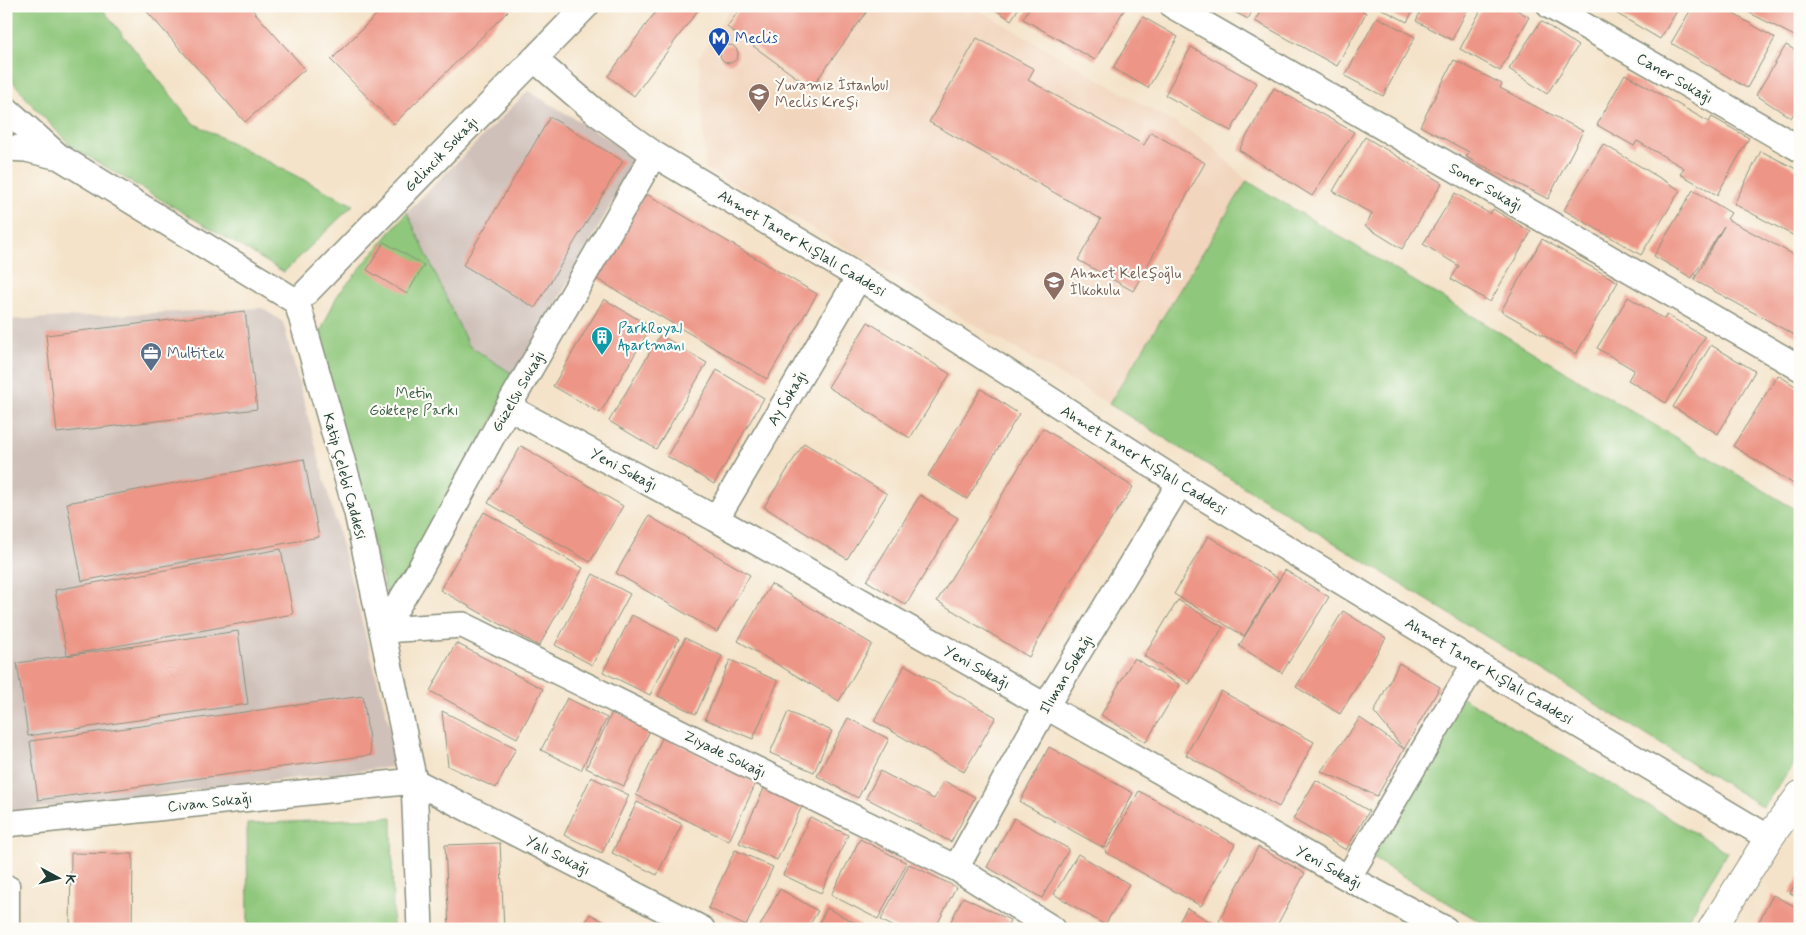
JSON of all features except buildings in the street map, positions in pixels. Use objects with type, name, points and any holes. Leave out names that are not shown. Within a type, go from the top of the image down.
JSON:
[{"type":"street","name":"Gelincik Sokağı","points":[[297,302],[586,6]]},
{"type":"street","name":"Soner Sokağı","points":[[1173,6],[1800,368]]},
{"type":"street","name":"Caner Sokağı","points":[[1550,6],[1800,149]]},
{"type":"street","name":"Ahmet Taner Kışlalı Caddesi","points":[[534,59],[597,113],[654,154],[859,278],[1180,483],[1475,663],[1770,838]]},
{"type":"street","points":[[6,109],[58,156],[297,302]]},
{"type":"street","points":[[6,148],[26,149],[58,156]]},
{"type":"street","name":"Güzelsu Sokağı","points":[[383,630],[420,569],[508,407],[654,154]]},
{"type":"street","name":"Ay Sokağı","points":[[716,519],[859,278]]},
{"type":"street","name":"Katip Çelebi Caddesi","points":[[297,302],[357,513],[414,781],[420,929]]},
{"type":"street","name":"Yeni Sokağı","points":[[508,407],[716,519],[1348,878],[1445,929]]},
{"type":"street","name":"Ilıman Sokağı","points":[[956,868],[1046,706],[1180,483]]},
{"type":"street","name":"Ziyade Sokağı","points":[[383,630],[463,625],[956,868],[1053,929]]},
{"type":"street","points":[[1348,878],[1475,663]]},
{"type":"street","name":"Civan Sokağı","points":[[6,824],[414,781]]},
{"type":"street","name":"Yalı Sokağı","points":[[414,781],[702,929]]},
{"type":"street","points":[[1712,929],[1800,795]]},
{"type":"lane","points":[[6,880],[13,884],[13,929]]},
{"type":"shaded area","name":"Ahmet Keleşoğlu İlkokulu","points":[[732,6],[972,6],[1208,142],[1247,181],[1109,404],[761,198],[706,169],[699,57]]},
{"type":"shaded area","points":[[528,91],[638,156],[516,376],[468,345],[407,212]]},
{"type":"shaded area","points":[[262,308],[283,322],[400,766],[6,812],[6,320]]},
{"type":"green space","points":[[6,6],[100,6],[193,123],[353,205],[284,272],[72,147],[31,104],[6,73]]},
{"type":"green space","points":[[1247,181],[1800,512],[1800,755],[1763,807],[1109,404]]},
{"type":"green space","name":"Metin Göktepe Parkı","points":[[407,212],[468,345],[516,376],[390,607],[318,337],[337,296]]},
{"type":"green space","points":[[1460,696],[1727,852],[1682,929],[1492,929],[1367,855]]},
{"type":"green space","points":[[392,817],[393,929],[248,929],[247,824]]},
{"type":"place","name":"Meclis","points":[[719,57]]},
{"type":"place","name":"Yuvamız İstanbul Meclis Kreşi","points":[[759,113]]},
{"type":"place","name":"Ahmet Keleşoğlu İlkokulu","points":[[1054,301]]},
{"type":"place","name":"ParkRoyal Apartmanı","points":[[602,356]]},
{"type":"place","name":"Multitek","points":[[151,372]]}]
